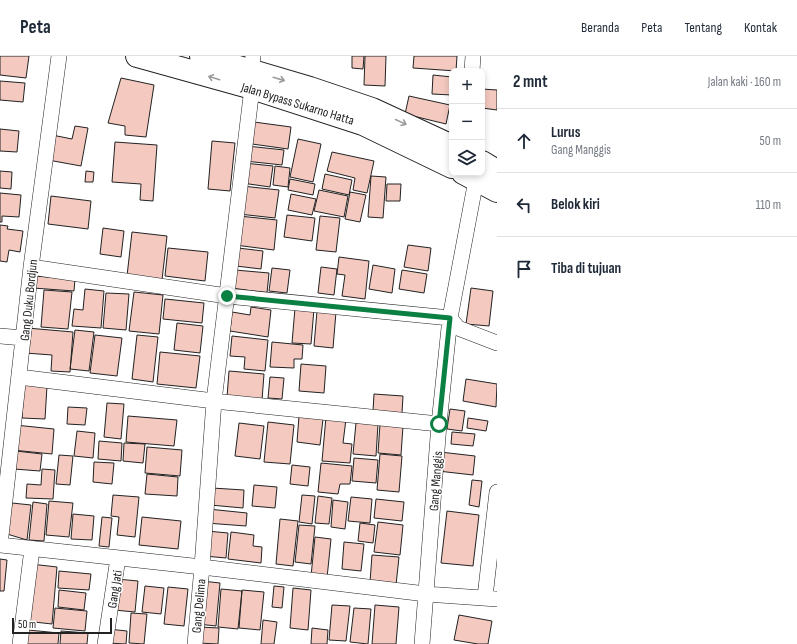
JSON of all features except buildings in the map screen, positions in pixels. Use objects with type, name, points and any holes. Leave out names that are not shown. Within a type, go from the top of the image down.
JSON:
[{"type":"highway","name":"Jalan Bypass Sukarno Hatta","points":[[137,56],[252,72],[449,166]]},
{"type":"highway","name":"Jalan Bypass Sukarno Hatta","points":[[201,56],[310,88],[372,109],[449,145]]},
{"type":"highway","points":[[485,171],[497,170]]},
{"type":"highway","points":[[479,176],[497,191]]},
{"type":"street","name":"Gang Duku Bordjun","points":[[0,545],[31,267],[59,56]]},
{"type":"street","points":[[472,68],[473,56]]},
{"type":"street","name":"Gang Delima","points":[[195,644],[214,401],[252,72]]},
{"type":"street","name":"Gang Manggis","points":[[422,644],[439,424],[450,318],[473,176]]},
{"type":"street","points":[[31,267],[227,296],[450,318],[458,328],[497,343]]},
{"type":"street","points":[[0,336],[23,338]]},
{"type":"street","points":[[19,377],[214,401],[439,424]]},
{"type":"street","points":[[0,545],[202,567],[426,594],[491,598],[497,492]]},
{"type":"street","points":[[20,644],[32,549]]},
{"type":"street","name":"Gang Jati","points":[[106,644],[118,558]]},
{"type":"route","points":[[227,296],[450,318],[439,424]]}]
